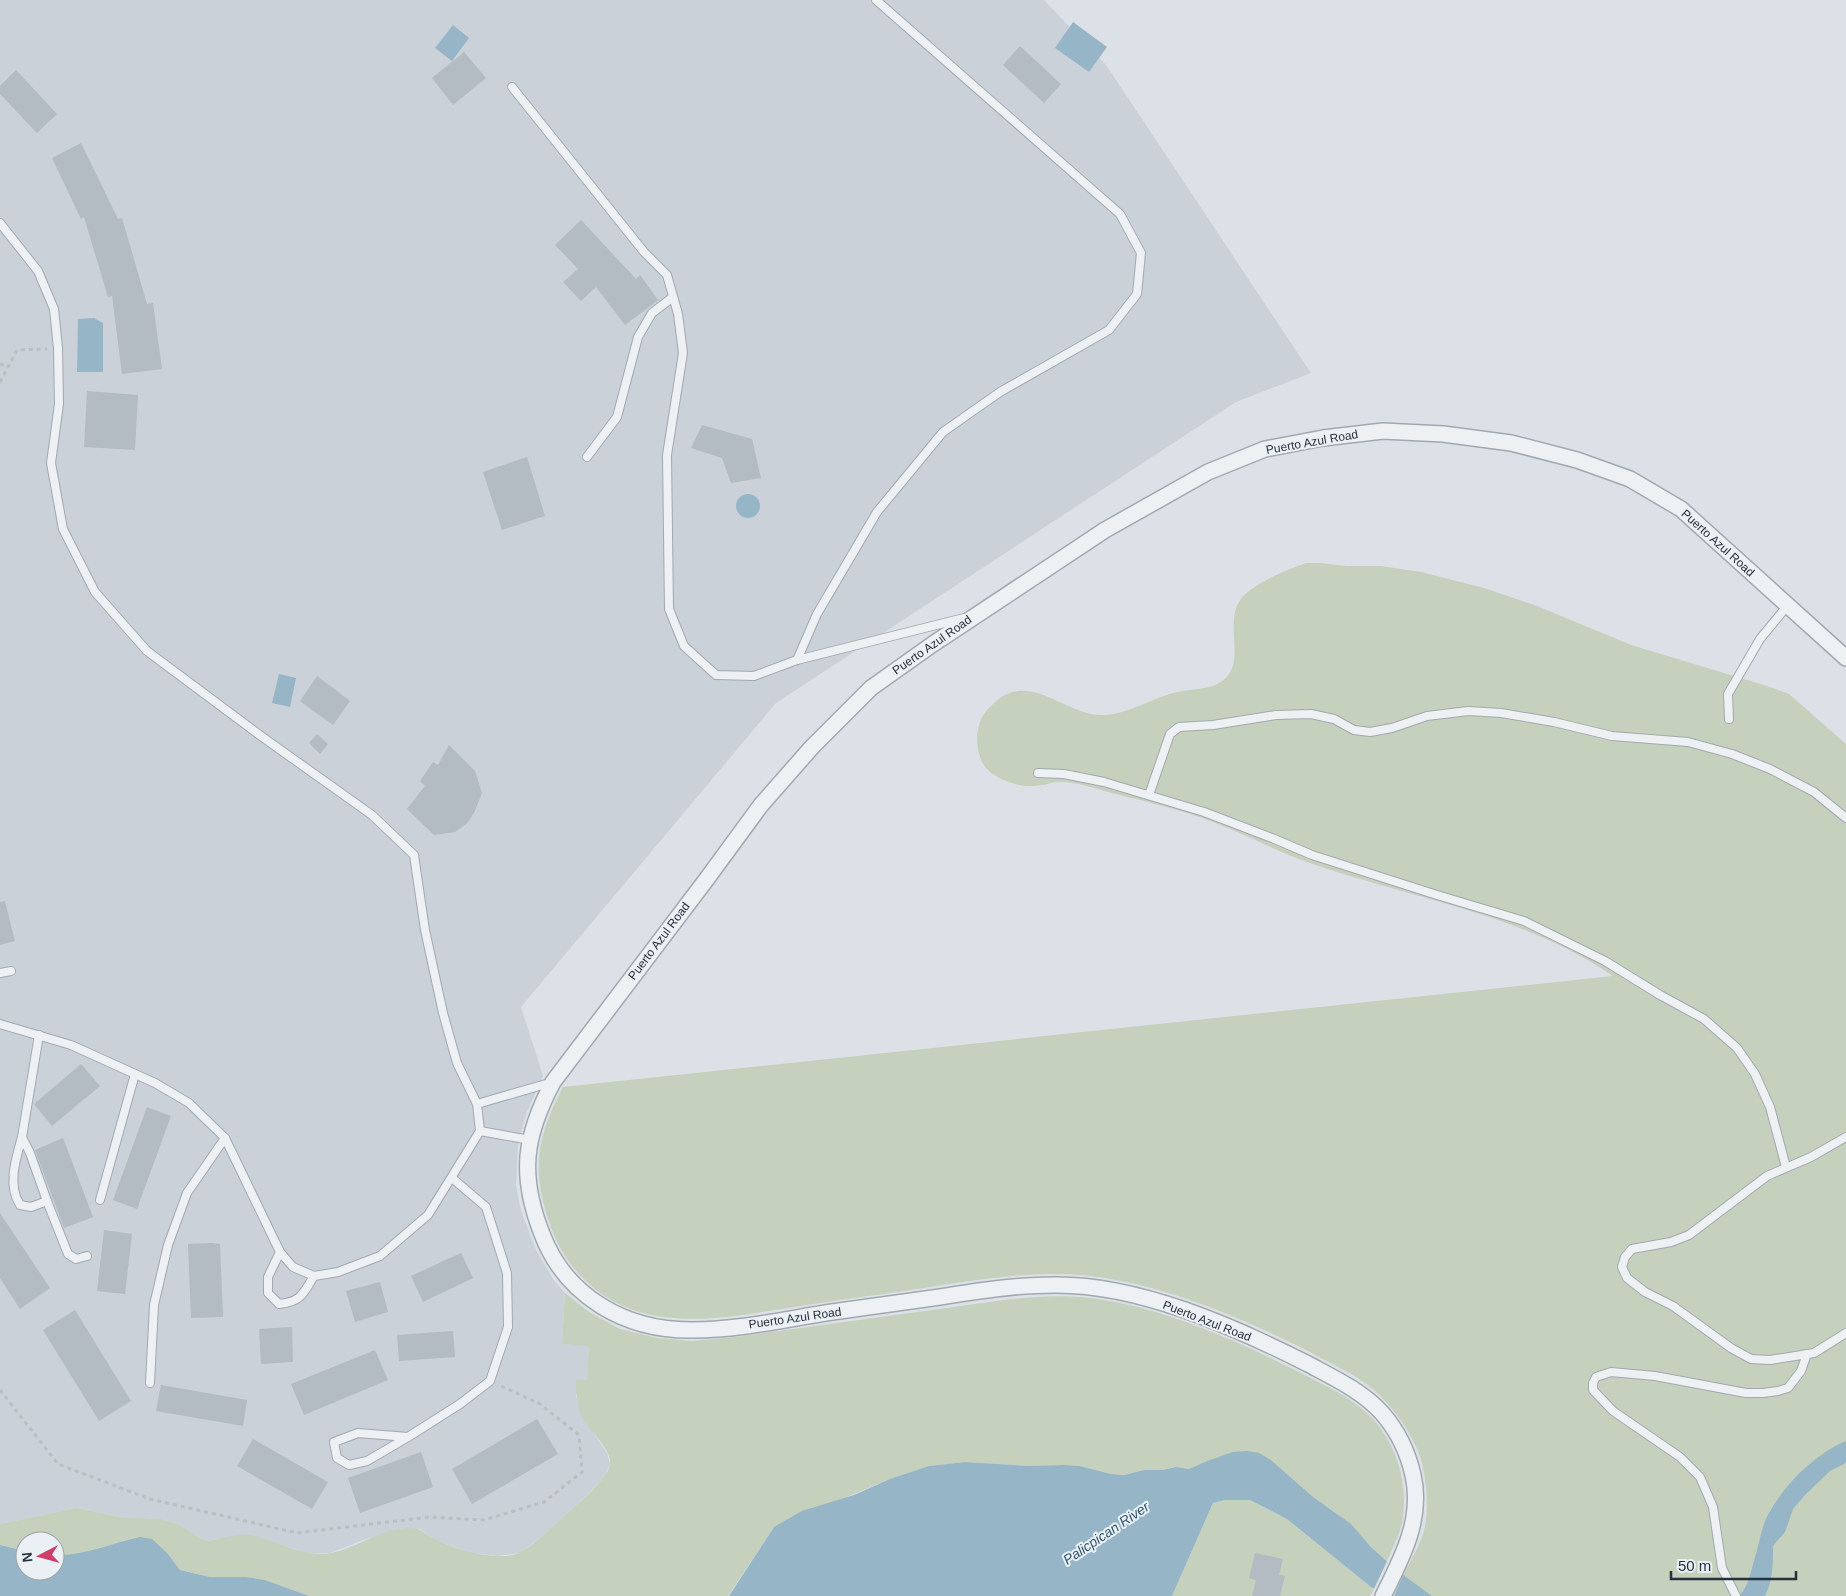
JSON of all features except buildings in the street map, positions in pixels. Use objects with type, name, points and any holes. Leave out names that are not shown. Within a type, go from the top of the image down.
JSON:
[{"type":"street","name":"Puerto Azul Road","points":[[1383,1596],[1407,1546],[1413,1526],[1416,1500],[1414,1478],[1408,1456],[1383,1414],[1365,1397],[1337,1379],[1273,1346],[1209,1320],[1153,1300],[1113,1290],[1081,1286],[1053,1285],[977,1291],[734,1326],[692,1330],[659,1327],[624,1319],[595,1303],[575,1287],[562,1272],[546,1245],[532,1208],[527,1183],[527,1162],[530,1140],[543,1101],[553,1082],[761,805],[812,747],[871,688],[1104,530],[1208,472],[1265,449],[1323,438],[1383,431],[1443,434],[1511,443],[1577,460],[1630,479],[1681,510],[1846,658]]},
{"type":"lane","points":[[797,660],[817,614],[878,512],[943,432],[1000,392],[1109,330],[1137,294],[1141,252],[1120,214],[876,0]]},
{"type":"lane","points":[[512,87],[644,252],[667,275],[678,314],[683,353],[667,455],[669,609],[684,646],[716,675],[754,676],[797,660],[975,616]]},
{"type":"lane","points":[[0,223],[38,271],[54,309],[58,348],[59,404],[51,463],[63,529],[95,592],[147,651],[260,736],[372,815],[414,855],[425,930],[443,1013],[457,1063],[477,1104],[480,1131],[428,1216],[380,1256],[338,1272],[314,1276],[293,1268],[280,1252],[225,1138],[189,1103],[155,1083],[71,1045],[0,1024]]},
{"type":"lane","points":[[587,457],[617,417],[638,337],[652,313],[673,297]]},
{"type":"lane","points":[[1729,719],[1728,694],[1760,640],[1788,605]]},
{"type":"lane","points":[[1149,795],[1170,734],[1179,727],[1213,725],[1276,715],[1311,714],[1334,719],[1354,730],[1370,732],[1392,728],[1427,716],[1468,711],[1501,713],[1554,722],[1612,736],[1688,742],[1732,754],[1770,769],[1814,792],[1846,818]]},
{"type":"lane","points":[[1038,773],[1064,774],[1149,795],[1235,823],[1312,855],[1524,921],[1605,961],[1660,996],[1704,1019],[1737,1048],[1755,1074],[1770,1107],[1786,1166]]},
{"type":"lane","points":[[0,974],[12,971]]},
{"type":"lane","points":[[39,1035],[22,1137],[14,1168],[14,1197],[20,1205],[31,1207],[46,1201]]},
{"type":"lane","points":[[100,1200],[135,1074]]},
{"type":"lane","points":[[477,1104],[553,1082]]},
{"type":"lane","points":[[480,1131],[530,1140]]},
{"type":"lane","points":[[22,1137],[30,1153],[46,1201],[68,1254],[76,1259],[87,1256]]},
{"type":"lane","points":[[1846,1137],[1811,1157],[1786,1166],[1767,1176],[1689,1235],[1671,1242],[1632,1249],[1625,1257],[1622,1267],[1627,1278],[1645,1292],[1673,1306],[1731,1348],[1751,1359],[1770,1360],[1807,1354],[1823,1348],[1846,1333]]},
{"type":"lane","points":[[150,1383],[154,1305],[168,1245],[187,1193],[225,1138]]},
{"type":"lane","points":[[408,1437],[358,1432],[334,1442],[337,1458],[349,1465],[367,1461],[408,1437],[460,1404],[490,1380],[508,1327],[507,1273],[486,1207],[452,1178]]},
{"type":"lane","points":[[280,1252],[268,1277],[268,1293],[279,1304],[293,1302],[303,1295],[314,1276]]},
{"type":"lane","points":[[1736,1595],[1722,1568],[1712,1507],[1700,1477],[1666,1446],[1613,1411],[1593,1390],[1593,1383],[1596,1378],[1611,1372],[1655,1376],[1746,1393],[1778,1391],[1788,1388],[1795,1379],[1807,1354]]},
{"type":"path","points":[[0,382],[17,350],[58,348]]},
{"type":"path","points":[[0,364],[8,367]]},
{"type":"path","points":[[0,1390],[58,1464],[150,1500],[297,1533],[429,1518],[484,1520],[544,1502],[582,1472],[579,1435],[540,1404],[490,1380]]},
{"type":"shaded area","points":[[0,0],[1044,0],[1106,65],[1311,373],[1236,402],[776,703],[521,1007],[543,1076],[526,1114],[518,1144],[516,1185],[521,1211],[536,1250],[553,1279],[565,1293],[562,1344],[589,1345],[587,1380],[576,1395],[581,1414],[607,1453],[610,1464],[604,1478],[574,1508],[520,1553],[498,1556],[473,1553],[435,1540],[420,1529],[402,1529],[366,1539],[330,1553],[308,1553],[248,1535],[205,1541],[178,1524],[161,1519],[119,1517],[77,1508],[0,1524]]},
{"type":"green space","points":[[1306,563],[1381,566],[1421,572],[1484,588],[1537,606],[1631,645],[1789,694],[1846,744],[1846,1596],[1432,1596],[1403,1576],[1424,1530],[1427,1512],[1426,1490],[1418,1451],[1405,1426],[1387,1403],[1359,1379],[1310,1352],[1219,1311],[1153,1289],[1088,1276],[1026,1275],[718,1318],[672,1318],[650,1315],[628,1308],[603,1295],[582,1277],[564,1255],[545,1210],[539,1174],[539,1157],[542,1141],[554,1106],[563,1087],[1613,976],[1579,955],[1506,923],[1313,864],[1190,814],[1076,783],[1057,782],[1040,786],[1015,784],[992,773],[983,764],[977,742],[981,720],[985,712],[1000,698],[1011,692],[1034,692],[1080,711],[1101,715],[1122,712],[1173,693],[1213,686],[1225,679],[1231,670],[1234,659],[1234,621],[1241,599],[1262,582]]},
{"type":"green space","points":[[565,1293],[589,1312],[620,1329],[657,1338],[692,1341],[735,1337],[1012,1299],[1054,1296],[1080,1297],[1137,1307],[1194,1325],[1249,1348],[1330,1388],[1366,1412],[1382,1431],[1400,1468],[1404,1496],[1401,1528],[1387,1562],[1335,1512],[1312,1496],[1271,1460],[1197,1466],[1189,1469],[1176,1467],[1162,1470],[1144,1470],[1124,1475],[1111,1474],[1080,1466],[1028,1466],[965,1462],[929,1466],[890,1479],[774,1527],[728,1596],[309,1596],[265,1580],[246,1577],[210,1577],[180,1570],[168,1554],[101,1549],[65,1555],[65,1531],[15,1531],[15,1549],[0,1545],[0,1524],[77,1508],[119,1517],[161,1519],[178,1524],[205,1541],[250,1535],[310,1553],[321,1554],[340,1551],[393,1530],[409,1528],[422,1531],[445,1544],[479,1554],[502,1556],[521,1552],[540,1539],[592,1491],[608,1471],[610,1465],[610,1459],[603,1445],[580,1413],[577,1396],[576,1379],[587,1380],[589,1346],[562,1344]]},
{"type":"green space","points":[[1225,1500],[1250,1500],[1287,1519],[1374,1589],[1370,1596],[1172,1596],[1213,1503]]},
{"type":"water","points":[[1073,22],[1107,47],[1089,72],[1055,48]]},
{"type":"water","points":[[453,25],[469,38],[452,61],[435,48]]},
{"type":"water","points":[[94,318],[103,323],[103,372],[77,372],[78,319]]},
{"type":"water","points":[[748,494],[756,498],[760,506],[756,514],[748,518],[740,514],[736,506],[740,498]]},
{"type":"water","points":[[279,674],[296,678],[290,707],[272,703]]},
{"type":"water","points":[[1846,1441],[1846,1463],[1830,1471],[1804,1496],[1793,1509],[1785,1532],[1773,1546],[1773,1566],[1765,1596],[1739,1596],[1750,1576],[1765,1522],[1776,1502],[1792,1481],[1812,1462]]},
{"type":"water","name":"Palicpican River","points":[[1247,1451],[1259,1453],[1271,1460],[1312,1496],[1351,1524],[1370,1546],[1395,1569],[1432,1596],[1388,1596],[1371,1587],[1287,1519],[1250,1500],[1225,1500],[1213,1503],[1172,1596],[729,1596],[774,1527],[802,1511],[854,1495],[890,1479],[929,1466],[965,1462],[1028,1466],[1064,1465],[1080,1466],[1111,1474],[1124,1475],[1144,1470],[1162,1470],[1176,1467],[1189,1469],[1233,1452]]},
{"type":"water","points":[[140,1537],[152,1539],[168,1554],[180,1570],[210,1577],[246,1577],[265,1580],[309,1596],[0,1596],[0,1545],[15,1549],[15,1581],[65,1581],[65,1555]]},
{"type":"pier","points":[[1388,1559],[1404,1573],[1394,1596],[1382,1596],[1373,1591]]}]
